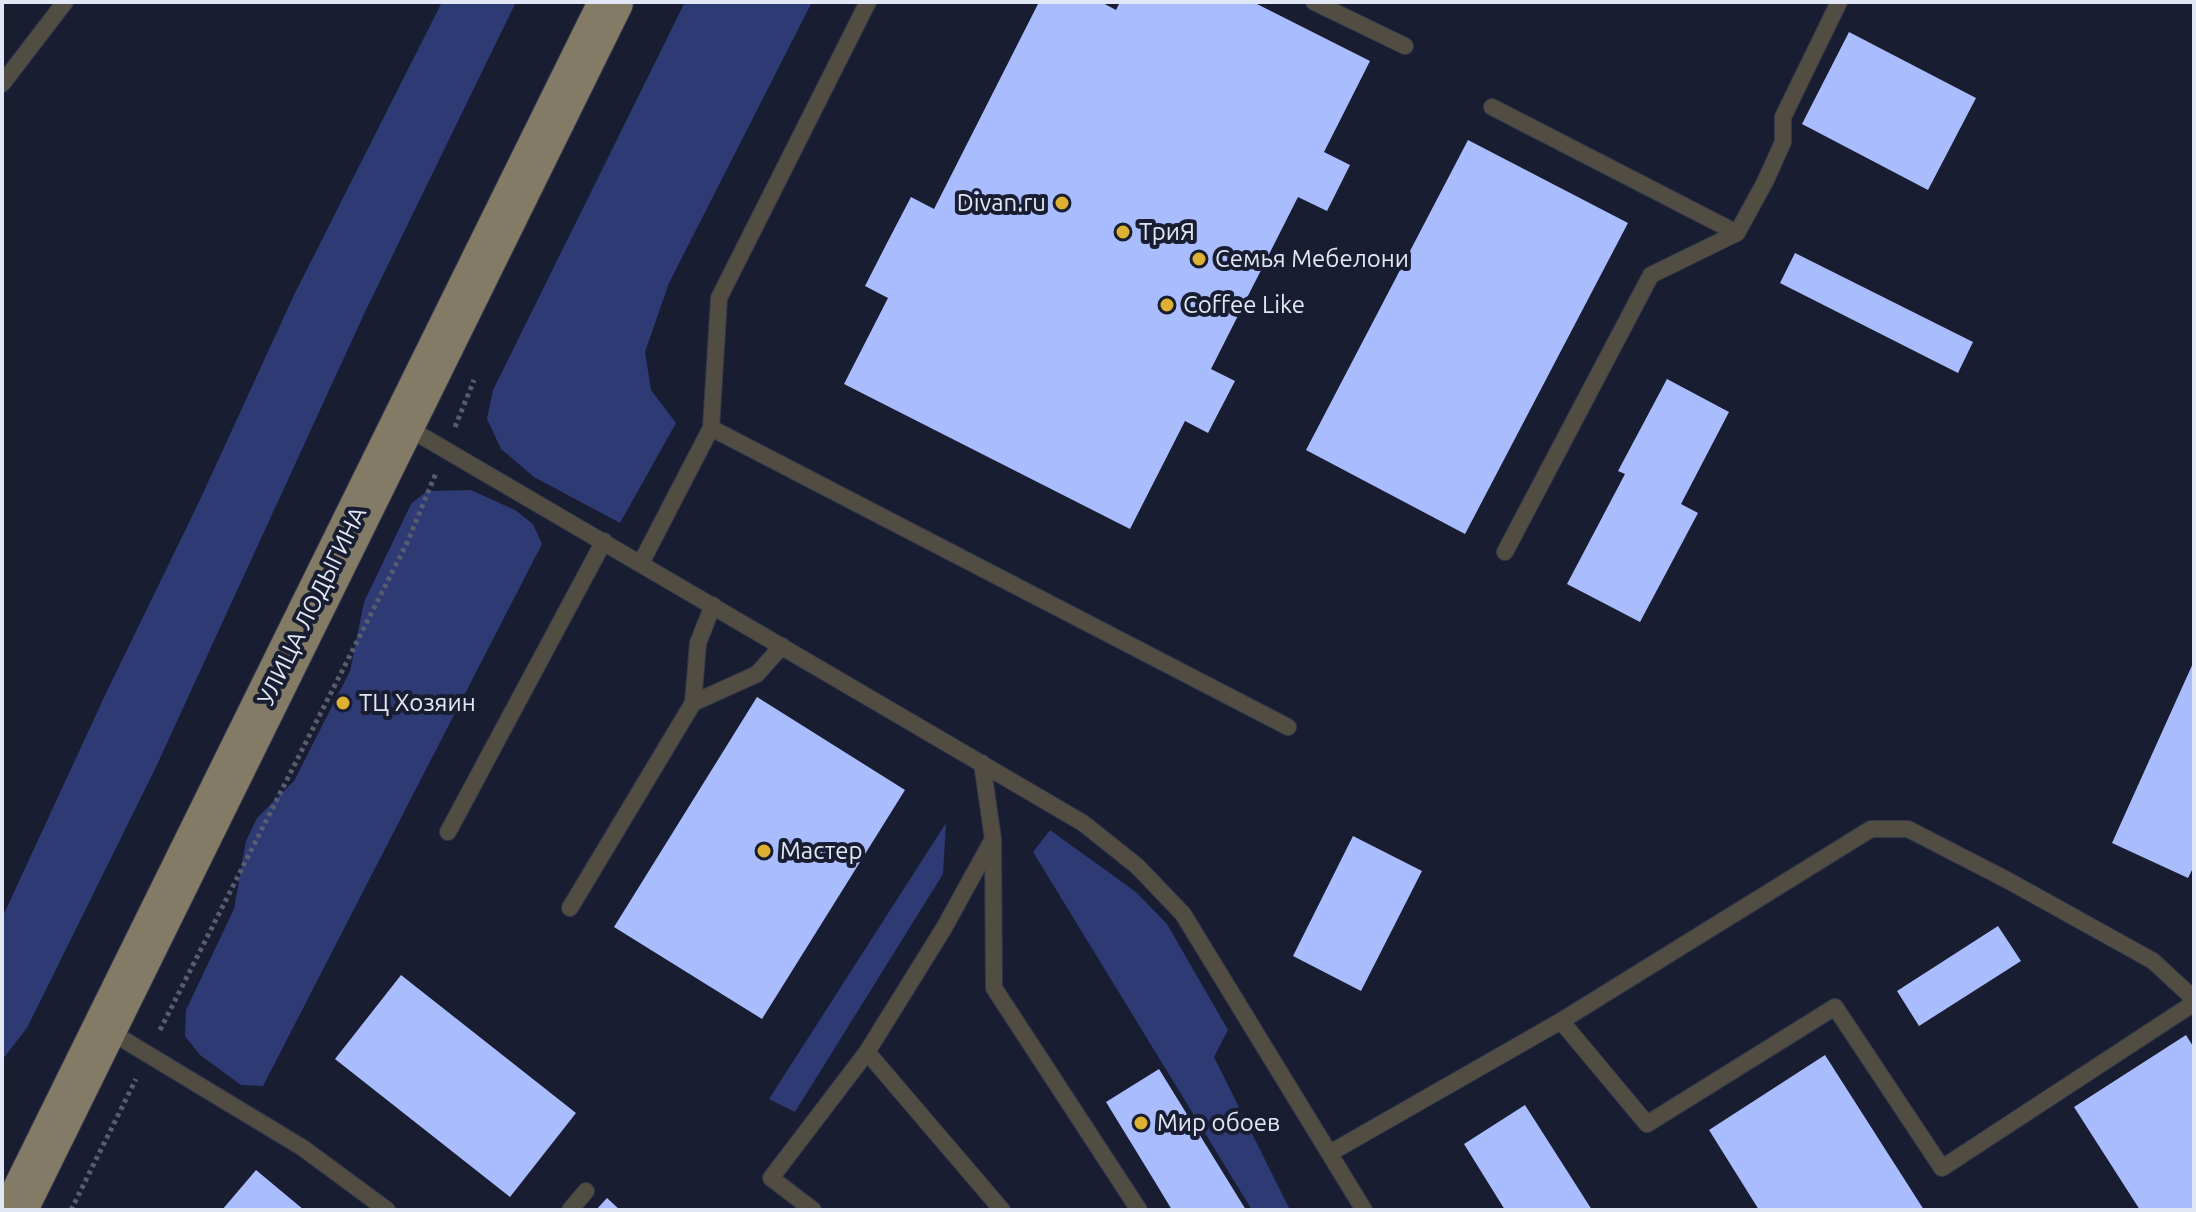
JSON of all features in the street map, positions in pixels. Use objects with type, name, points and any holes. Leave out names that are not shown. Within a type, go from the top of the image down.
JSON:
[{"type":"main road","name":"УЛИЦА ЛОДЫГИНА","points":[[15,1210],[611,2]]},
{"type":"lane","points":[[2,84],[65,2]]},
{"type":"lane","points":[[641,563],[711,428],[719,298],[868,2]]},
{"type":"lane","points":[[1314,2],[1405,46]]},
{"type":"lane","points":[[1505,552],[1651,275],[1737,233],[1780,150],[1783,117],[1839,2]]},
{"type":"lane","points":[[1492,107],[1737,233]]},
{"type":"lane","points":[[402,424],[1083,823],[1137,866],[1183,914],[1364,1210]]},
{"type":"lane","points":[[711,428],[1288,727]]},
{"type":"lane","points":[[448,832],[604,541]]},
{"type":"lane","points":[[570,908],[693,703],[698,643],[713,605]]},
{"type":"lane","points":[[693,703],[757,674],[782,646]]},
{"type":"lane","points":[[982,763],[993,839],[994,988],[1139,1210]]},
{"type":"lane","points":[[1330,1153],[1561,1021],[1871,829],[1908,829],[2009,881],[2153,961],[2194,1001],[1942,1168],[1835,1007],[1647,1124],[1561,1021]]},
{"type":"lane","points":[[813,1210],[771,1178],[867,1052],[944,928],[993,839]]},
{"type":"lane","points":[[104,1028],[303,1148],[387,1210]]},
{"type":"lane","points":[[867,1052],[1002,1210]]},
{"type":"lane","points":[[570,1210],[586,1191]]},
{"type":"path","points":[[71,1210],[407,543],[479,366]]},
{"type":"shaded area","points":[[442,2],[516,2],[365,312],[156,767],[27,1028],[2,1060],[2,918],[294,295]]},
{"type":"shaded area","points":[[685,2],[812,2],[669,283],[645,352],[651,390],[676,423],[620,523],[534,477],[501,449],[487,419],[493,390]]},
{"type":"shaded area","points":[[471,490],[515,510],[533,524],[542,544],[263,1086],[241,1085],[200,1055],[185,1036],[186,1010],[234,909],[246,841],[257,818],[294,781],[350,671],[364,602],[411,504],[427,491]]},
{"type":"shaded area","points":[[946,823],[943,874],[795,1112],[769,1099]]},
{"type":"shaded area","points":[[1050,830],[1136,892],[1167,924],[1228,1030],[1214,1057],[1290,1210],[1252,1210],[1033,852]]},
{"type":"building","points":[[1039,2],[1101,2],[1116,10],[1120,2],[1253,2],[1370,61],[1324,152],[1350,165],[1327,211],[1298,197],[1211,369],[1235,381],[1208,433],[1185,421],[1130,529],[844,384],[888,298],[865,286],[911,197],[934,209]]},
{"type":"building","points":[[1849,32],[1976,98],[1928,190],[1802,124]]},
{"type":"building","points":[[1468,140],[1628,223],[1465,534],[1306,450]]},
{"type":"building","points":[[1795,253],[1973,342],[1958,373],[1780,283]]},
{"type":"building","points":[[1667,379],[1729,412],[1681,504],[1698,513],[1640,622],[1567,584],[1625,474],[1618,471]]},
{"type":"building","points":[[2194,661],[2194,866],[2188,878],[2112,843]]},
{"type":"building","name":"Мастер","points":[[757,697],[905,790],[762,1019],[614,927]]},
{"type":"building","points":[[1353,836],[1422,871],[1361,991],[1293,956]]},
{"type":"building","points":[[1998,926],[2021,961],[1919,1026],[1897,991]]},
{"type":"building","points":[[401,975],[576,1113],[510,1197],[335,1059]]},
{"type":"building","points":[[2186,1035],[2194,1048],[2194,1210],[2140,1210],[2074,1107]]},
{"type":"building","points":[[1825,1055],[1924,1210],[1759,1210],[1709,1130]]},
{"type":"building","points":[[1159,1069],[1246,1210],[1172,1210],[1106,1102]]},
{"type":"building","points":[[1525,1105],[1592,1210],[1505,1210],[1464,1144]]},
{"type":"building","points":[[256,1170],[304,1210],[222,1210]]},
{"type":"building","points":[[607,1198],[620,1210],[596,1210]]},
{"type":"place","name":"Divan.ru","points":[[1062,203]]},
{"type":"place","name":"ТриЯ","points":[[1123,232]]},
{"type":"place","name":"Семья Мебелони","points":[[1199,259]]},
{"type":"place","name":"Coffee Like","points":[[1167,305]]},
{"type":"place","name":"ТЦ Хозяин","points":[[343,703]]},
{"type":"place","name":"Мастер","points":[[764,851]]},
{"type":"place","name":"Мир обоев","points":[[1141,1123]]}]
